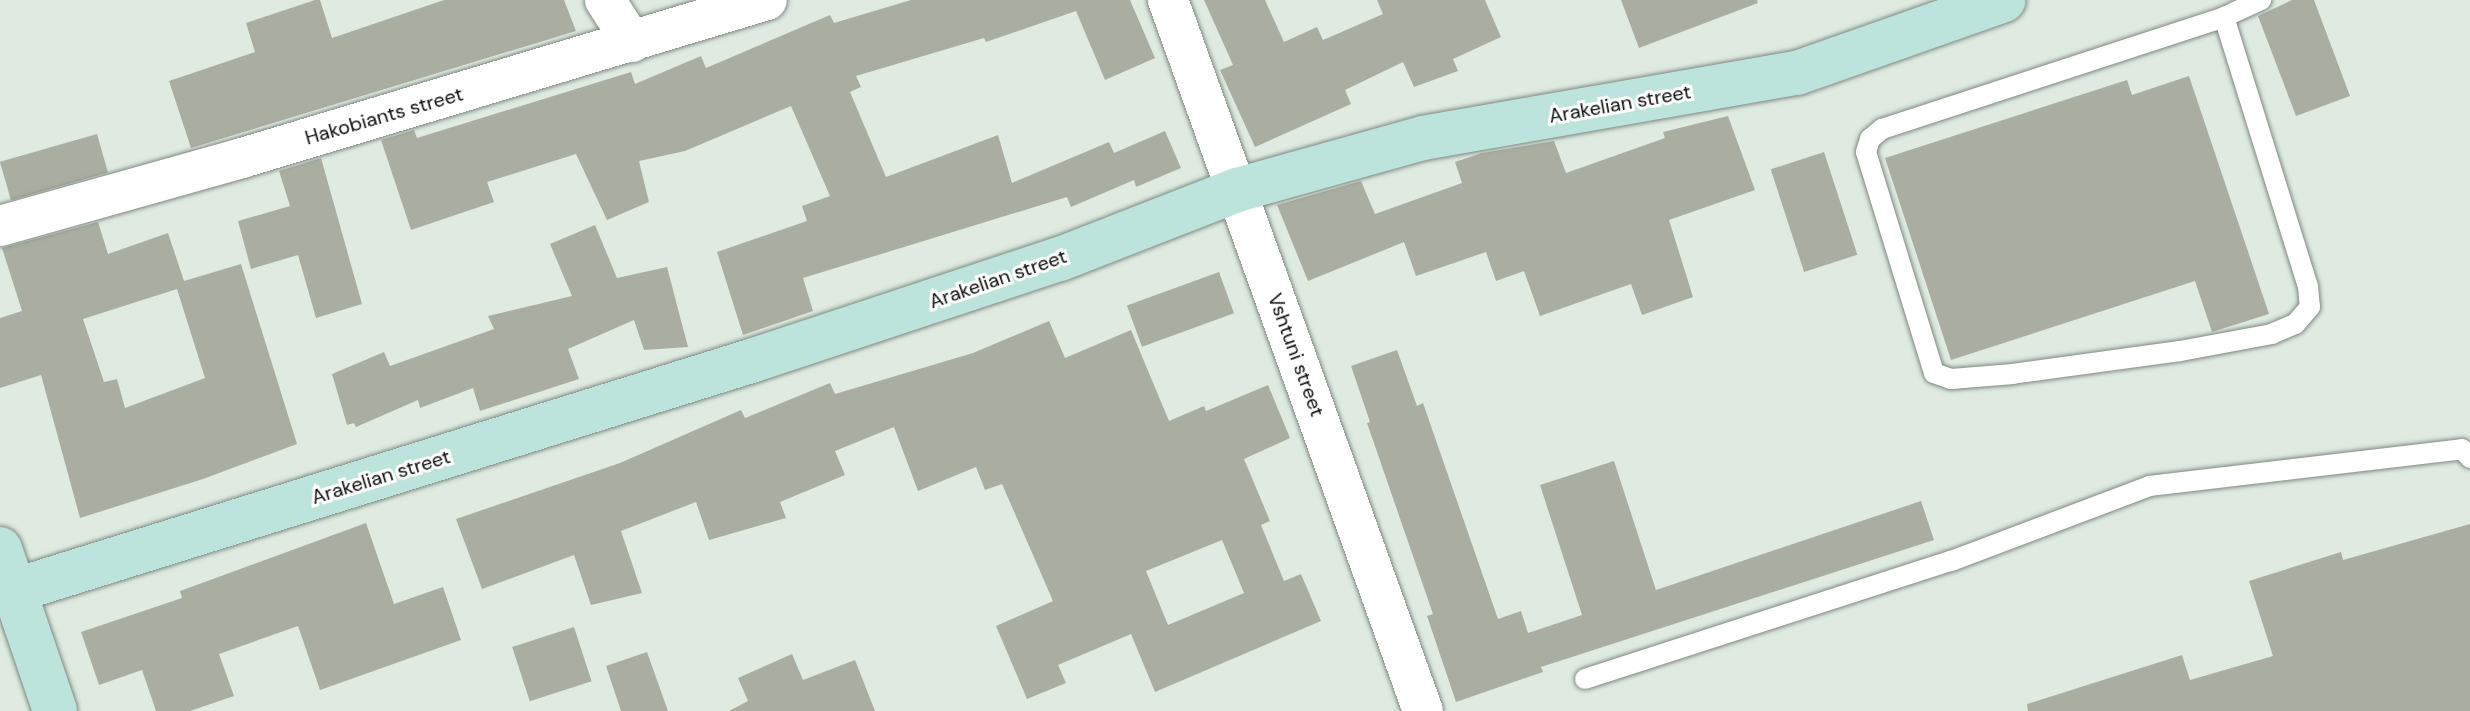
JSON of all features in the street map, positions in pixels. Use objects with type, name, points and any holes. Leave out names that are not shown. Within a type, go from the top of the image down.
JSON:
[{"type":"street","points":[[605,0],[632,42]]},
{"type":"street","name":"Hakobiants street","points":[[0,226],[767,0]]},
{"type":"street","name":"Vshtuni street","points":[[1168,0],[1423,711]]},
{"type":"street","name":"Arakelian street","points":[[7,593],[754,360],[1060,259],[1237,190],[1423,138],[1797,73],[2004,0]]},
{"type":"street","points":[[0,549],[7,593],[55,711]]},
{"type":"lane","points":[[2224,17],[2308,286],[2310,307],[2295,324],[2272,334],[2180,351],[2013,374],[1951,379],[1934,373],[1866,152],[1870,139],[1882,129],[2224,17],[2261,0]]},
{"type":"lane","points":[[1585,679],[1951,561],[2149,486],[2462,449],[2470,458]]},
{"type":"building","points":[[320,0],[332,38],[444,0],[564,0],[576,31],[191,148],[169,81],[255,52],[246,23]]},
{"type":"building","points":[[911,0],[1130,0],[1155,58],[1105,80],[1076,11],[986,42],[984,38],[856,76],[861,87],[850,92],[886,177],[998,135],[1012,183],[1109,142],[1114,153],[1165,131],[1181,168],[1136,187],[1134,180],[1071,207],[1067,197],[803,278],[813,311],[743,335],[717,252],[807,221],[802,206],[830,196],[791,106],[685,151],[639,161],[649,202],[607,220],[576,154],[487,182],[494,202],[411,230],[381,140],[414,130],[417,138],[631,72],[635,84],[701,56],[706,68],[830,15],[834,23]]},
{"type":"building","points":[[1204,0],[1265,0],[1284,42],[1317,27],[1323,40],[1383,14],[1377,0],[1485,0],[1501,37],[1453,59],[1458,71],[1414,87],[1403,62],[1345,90],[1351,104],[1255,147],[1220,70],[1233,65]]},
{"type":"building","points":[[1621,0],[1757,0],[1758,3],[1639,48]]},
{"type":"building","points":[[2292,0],[2314,0],[2350,96],[2296,116],[2258,16]]},
{"type":"building","points":[[2189,76],[2269,314],[2212,332],[2195,281],[1951,360],[1885,158],[2127,80],[2132,95]]},
{"type":"building","points":[[1728,116],[1755,190],[1669,220],[1693,297],[1642,315],[1631,284],[1540,316],[1524,271],[1496,281],[1486,252],[1416,276],[1404,242],[1308,281],[1277,205],[1361,181],[1375,214],[1462,183],[1455,162],[1482,153],[1554,141],[1566,173],[1665,138],[1663,132]]},
{"type":"building","points":[[97,134],[108,172],[11,200],[0,162]]},
{"type":"building","points":[[1824,152],[1857,255],[1804,272],[1771,169]]},
{"type":"building","points":[[321,158],[362,304],[316,318],[298,255],[251,269],[238,221],[290,206],[279,171]]},
{"type":"building","points":[[98,222],[108,254],[168,233],[184,281],[241,264],[297,444],[203,479],[80,518],[41,375],[0,388],[0,318],[22,311],[2,248]],"holes":[[[177,289],[205,378],[125,408],[117,379],[104,382],[83,319]]]},
{"type":"building","points":[[595,225],[617,278],[667,267],[688,347],[644,350],[634,320],[568,349],[579,379],[480,411],[473,388],[420,408],[418,400],[356,427],[354,423],[347,425],[332,374],[384,352],[390,366],[494,329],[488,316],[572,296],[550,244]]},
{"type":"building","points":[[1219,272],[1234,313],[1142,347],[1127,306]]},
{"type":"building","points":[[1049,321],[1065,358],[1131,330],[1169,421],[1204,406],[1206,411],[1268,385],[1290,438],[1244,459],[1270,521],[1261,525],[1284,581],[1301,574],[1321,621],[1155,692],[1131,634],[1058,665],[1066,683],[1027,699],[996,626],[1053,601],[1002,484],[985,490],[976,467],[918,491],[894,427],[835,451],[845,475],[780,502],[786,518],[709,540],[696,502],[621,531],[642,593],[591,605],[574,555],[482,589],[456,519],[620,463],[741,410],[745,418],[830,383],[835,394],[973,353]],"holes":[[[1222,540],[1244,593],[1168,625],[1146,571]]]},
{"type":"building","points":[[1397,350],[1417,406],[1423,403],[1498,619],[1521,611],[1528,633],[1582,615],[1540,485],[1614,461],[1656,590],[1921,501],[1934,540],[1541,667],[1543,672],[1456,702],[1427,616],[1433,614],[1367,423],[1370,422],[1351,366]]},
{"type":"building","points":[[366,523],[394,604],[443,587],[461,640],[320,690],[298,626],[219,654],[234,696],[190,711],[156,711],[142,670],[99,685],[81,632],[182,598],[180,591]]},
{"type":"building","points":[[2470,524],[2470,711],[2028,711],[2027,704],[2182,655],[2190,680],[2273,656],[2249,581],[2341,552],[2343,560]]},
{"type":"building","points":[[574,627],[592,681],[530,701],[512,647]]},
{"type":"building","points":[[647,652],[668,711],[621,711],[606,666]]},
{"type":"building","points":[[792,654],[803,680],[855,660],[875,711],[729,711],[748,701],[738,678]]}]
